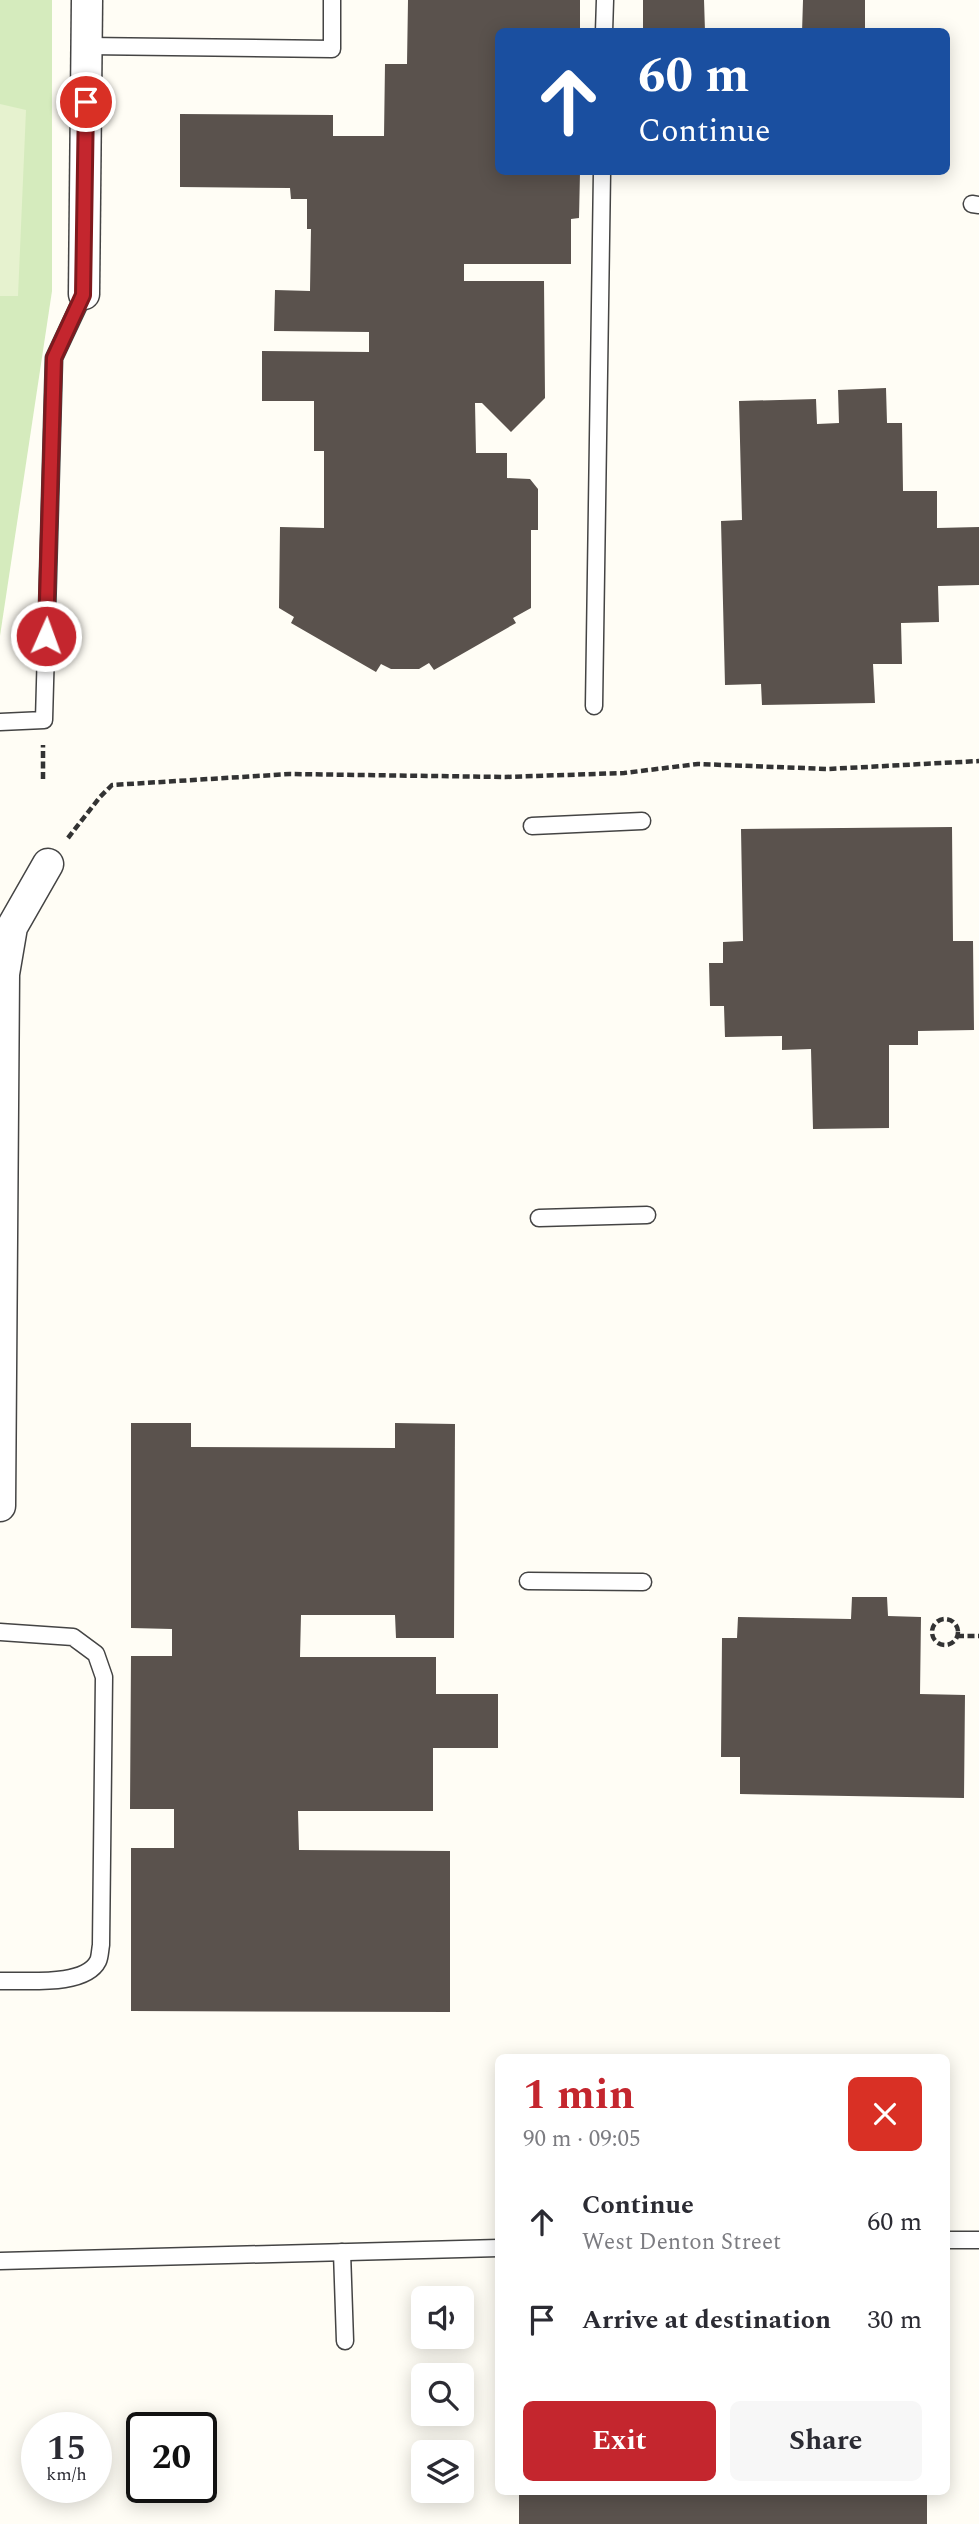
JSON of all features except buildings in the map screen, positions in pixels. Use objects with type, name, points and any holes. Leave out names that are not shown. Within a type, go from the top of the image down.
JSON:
[{"type":"street","points":[[83,295],[87,0]]},
{"type":"street","points":[[0,1506],[4,974],[12,927],[48,864]]},
{"type":"lane","points":[[87,46],[332,49],[332,0]]},
{"type":"lane","points":[[604,28],[605,0]]},
{"type":"lane","points":[[594,706],[602,175]]},
{"type":"lane","points":[[0,722],[44,720],[54,358],[83,295]]},
{"type":"lane","points":[[532,826],[642,821]]},
{"type":"lane","points":[[539,1217],[647,1215]]},
{"type":"lane","points":[[528,1581],[643,1582]]},
{"type":"lane","points":[[0,1632],[73,1637],[96,1654],[104,1676],[99,1961],[89,1973],[71,1979],[0,1981]]},
{"type":"lane","points":[[950,2240],[979,2240]]},
{"type":"lane","points":[[0,2260],[495,2248]]},
{"type":"lane","points":[[342,2252],[345,2341]]},
{"type":"path","points":[[48,864],[112,785],[290,774],[505,777],[624,773],[698,764],[828,769],[979,761]]},
{"type":"path","points":[[948,1619],[955,1624],[957,1636],[952,1643],[943,1645],[933,1637],[932,1629],[937,1621],[948,1619]]},
{"type":"path","points":[[957,1636],[979,1636]]},
{"type":"green space","points":[[0,0],[52,0],[52,291],[0,636]]},
{"type":"green space","points":[[0,104],[26,110],[18,296],[0,296]]},
{"type":"route","points":[[46,636],[54,358],[83,295],[86,102]]}]
